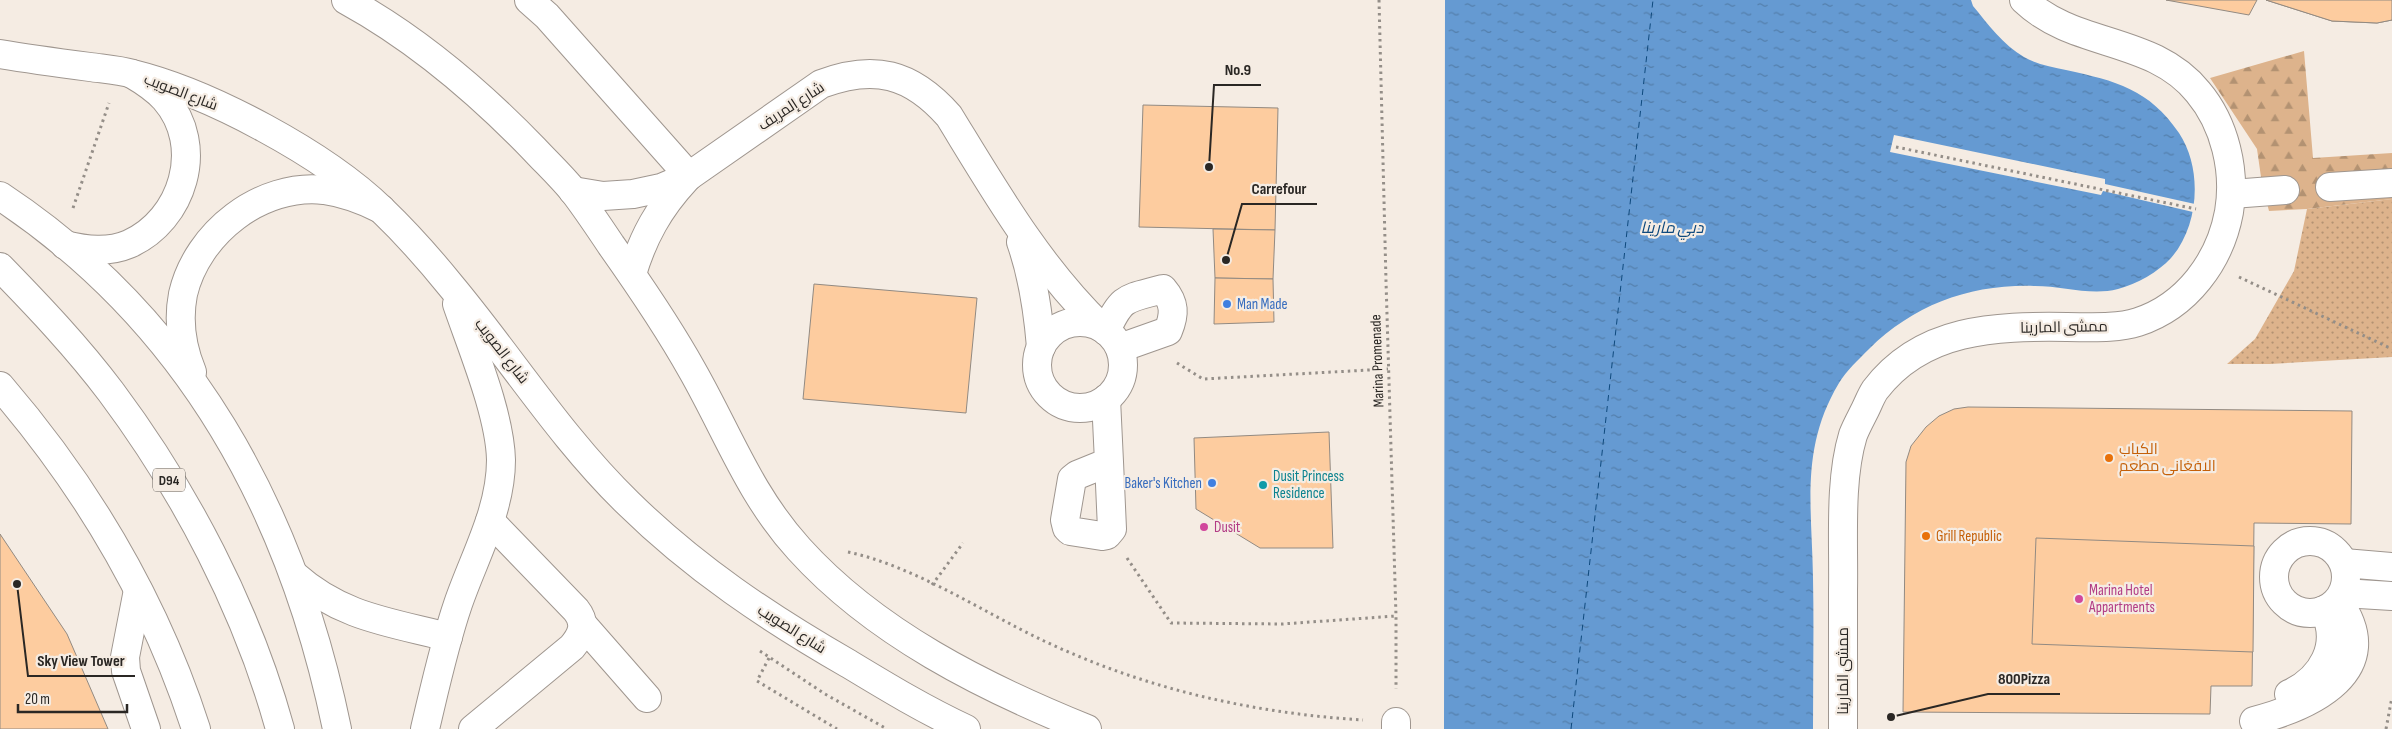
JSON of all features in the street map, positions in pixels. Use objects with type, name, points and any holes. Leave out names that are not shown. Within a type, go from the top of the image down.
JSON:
[{"type":"street","points":[[346,0],[391,27],[468,84],[574,191],[632,274],[694,372],[746,476],[765,506],[798,549],[864,609],[946,662],[1032,706],[1087,729]]},
{"type":"street","points":[[529,0],[547,16],[689,176]]},
{"type":"street","name":"ممشى المارينا","points":[[1843,729],[1844,494],[1853,435],[1874,391],[1907,357],[1955,335],[2022,326],[2103,327],[2137,323],[2169,308],[2195,285],[2210,263],[2217,250],[2230,205],[2230,165],[2220,126],[2198,91],[2168,65],[2130,48],[2066,29],[2039,14],[2024,0]]},
{"type":"street","name":"شارع الصويب","points":[[0,54],[126,73],[186,92],[247,120],[289,143],[337,174],[382,209],[451,286],[582,454],[627,502],[676,548],[729,589],[784,626],[895,692],[966,729]]},
{"type":"street","points":[[65,246],[86,250],[107,249],[128,244],[147,233],[163,219],[176,201],[183,181],[186,160],[184,138],[180,125],[166,100],[150,85],[126,73]]},
{"type":"street","name":"شارع إلمريف","points":[[632,274],[640,247],[653,221],[669,197],[689,176],[821,84],[843,76],[867,73],[891,76],[913,84],[933,98],[949,116],[1014,222],[1049,270],[1109,335]]},
{"type":"street","name":"شارع إلمريف","points":[[574,191],[603,196],[633,194],[661,188],[689,176]]},
{"type":"street","points":[[2330,187],[2392,183]]},
{"type":"street","points":[[2230,205],[2285,190]]},
{"type":"street","points":[[197,386],[184,349],[181,325],[184,294],[194,265],[211,238],[234,217],[261,200],[291,192],[330,191],[353,196],[382,209]]},
{"type":"street","points":[[0,196],[65,246],[135,311],[197,386],[242,458],[279,535],[294,575],[316,647],[336,729]]},
{"type":"street","name":"شارع إلمريف","points":[[1014,222],[1033,283],[1041,347]]},
{"type":"street","name":"D94","points":[[0,267],[53,322],[111,392],[162,466],[206,545],[244,627],[280,729]]},
{"type":"street","points":[[425,729],[448,637],[467,578],[490,521],[499,483],[501,460],[497,429],[451,286]]},
{"type":"street","points":[[1074,322],[1088,322],[1109,335],[1123,362],[1121,376],[1116,388],[1106,399],[1093,406],[1079,408],[1065,405],[1053,398],[1043,388],[1038,375],[1037,360],[1041,347],[1049,335],[1060,326],[1074,322]]},
{"type":"street","points":[[0,386],[30,421],[77,485],[119,552],[177,676],[196,729]]},
{"type":"street","points":[[1106,399],[1113,526],[1110,533],[1102,536],[1074,532],[1066,528],[1065,524],[1073,477],[1109,462]]},
{"type":"street","points":[[490,521],[576,610],[583,625],[647,698]]},
{"type":"street","points":[[2252,714],[2292,693],[2321,669],[2329,656],[2332,643],[2331,628],[2335,601],[2346,583],[2344,563],[2335,550],[2321,542],[2306,540],[2290,546],[2279,556],[2273,571],[2274,587],[2281,601],[2294,610],[2309,614],[2335,601],[2392,596]]},
{"type":"street","points":[[2344,563],[2392,567]]},
{"type":"street","points":[[294,575],[326,600],[344,609],[448,637]]},
{"type":"street","points":[[138,590],[127,643],[126,664],[128,678],[146,729]]},
{"type":"street","points":[[474,729],[572,647],[582,634],[583,625]]},
{"type":"path","name":"Marina Promenade","points":[[1380,0],[1388,369],[1396,616],[1396,726]]},
{"type":"path","points":[[71,214],[126,73]]},
{"type":"path","points":[[1896,147],[2230,205]]},
{"type":"path","points":[[2246,281],[2392,349]]},
{"type":"path","points":[[1177,362],[1203,380],[1388,369]]},
{"type":"path","points":[[1110,533],[1172,622],[1282,624],[1396,616]]},
{"type":"path","points":[[932,585],[963,543]]},
{"type":"path","points":[[843,551],[888,564],[1052,645],[1124,675],[1174,691],[1276,712],[1396,726]]},
{"type":"path","points":[[769,658],[756,681],[838,729]]},
{"type":"path","points":[[2386,729],[2392,697]]},
{"type":"green space","points":[[2304,51],[2313,158],[2392,153],[2392,199],[2307,209],[2269,211],[2262,184],[2257,149],[2210,78]]},
{"type":"green space","points":[[2392,199],[2392,357],[2270,364],[2227,364],[2255,339],[2294,271],[2307,209]]},
{"type":"water","name":"دبي مارينا","points":[[1445,0],[1971,0],[1973,6],[1990,27],[2016,52],[2039,63],[2101,78],[2130,89],[2156,106],[2168,118],[2187,147],[2192,163],[2194,180],[2192,214],[2180,245],[2171,258],[2154,273],[2132,284],[2108,291],[2087,291],[2045,286],[2011,286],[1966,293],[1945,300],[1905,320],[1887,333],[1857,361],[1839,383],[1818,431],[1811,478],[1813,729],[1444,729]]},
{"type":"pier","points":[[1894,135],[2105,179],[2105,184],[2195,204],[2193,212],[2103,191],[2101,195],[1890,152]]},
{"type":"building","points":[[2166,0],[2257,0],[2249,15]]},
{"type":"building","points":[[2266,0],[2392,0],[2392,20],[2377,23],[2332,21]]},
{"type":"building","points":[[2266,0],[2392,0],[2392,20],[2377,23],[2332,21]]},
{"type":"building","points":[[1143,105],[1278,108],[1275,230],[1139,227]]},
{"type":"building","points":[[1213,229],[1275,230],[1273,279],[1215,278]]},
{"type":"building","points":[[1215,278],[1273,279],[1274,322],[1214,324]]},
{"type":"building","points":[[814,284],[977,298],[966,413],[803,399]]},
{"type":"building","name":"Marina Hotel Appartments","points":[[1968,407],[2352,411],[2351,524],[2254,523],[2252,686],[2211,686],[2210,714],[1903,712],[1906,462],[1911,446],[1926,427],[1939,416],[1954,409]]},
{"type":"building","name":"Dusit Princess Residence","points":[[1329,432],[1333,548],[1260,548],[1196,509],[1194,438]]},
{"type":"building","points":[[0,534],[67,634],[108,729],[0,729]]},
{"type":"building","points":[[2036,538],[2254,546],[2253,652],[2032,644]]},
{"type":"ferry route","points":[[1571,729],[1653,0]]},
{"type":"place","name":"No.9","points":[[1209,167]]},
{"type":"place","name":"Carrefour","points":[[1226,260]]},
{"type":"place","name":"Man Made","points":[[1227,304]]},
{"type":"place","name":"الكباب الافغانی مطعم","points":[[2109,458]]},
{"type":"place","name":"Baker's Kitchen","points":[[1212,483]]},
{"type":"place","name":"Dusit Princess Residence","points":[[1263,485]]},
{"type":"place","name":"Dusit","points":[[1204,527]]},
{"type":"place","name":"Grill Republic","points":[[1926,536]]},
{"type":"place","name":"Sky View Tower","points":[[17,584]]},
{"type":"place","name":"Marina Hotel Appartments","points":[[2079,599]]},
{"type":"place","name":"800Pizza","points":[[1891,717]]}]
